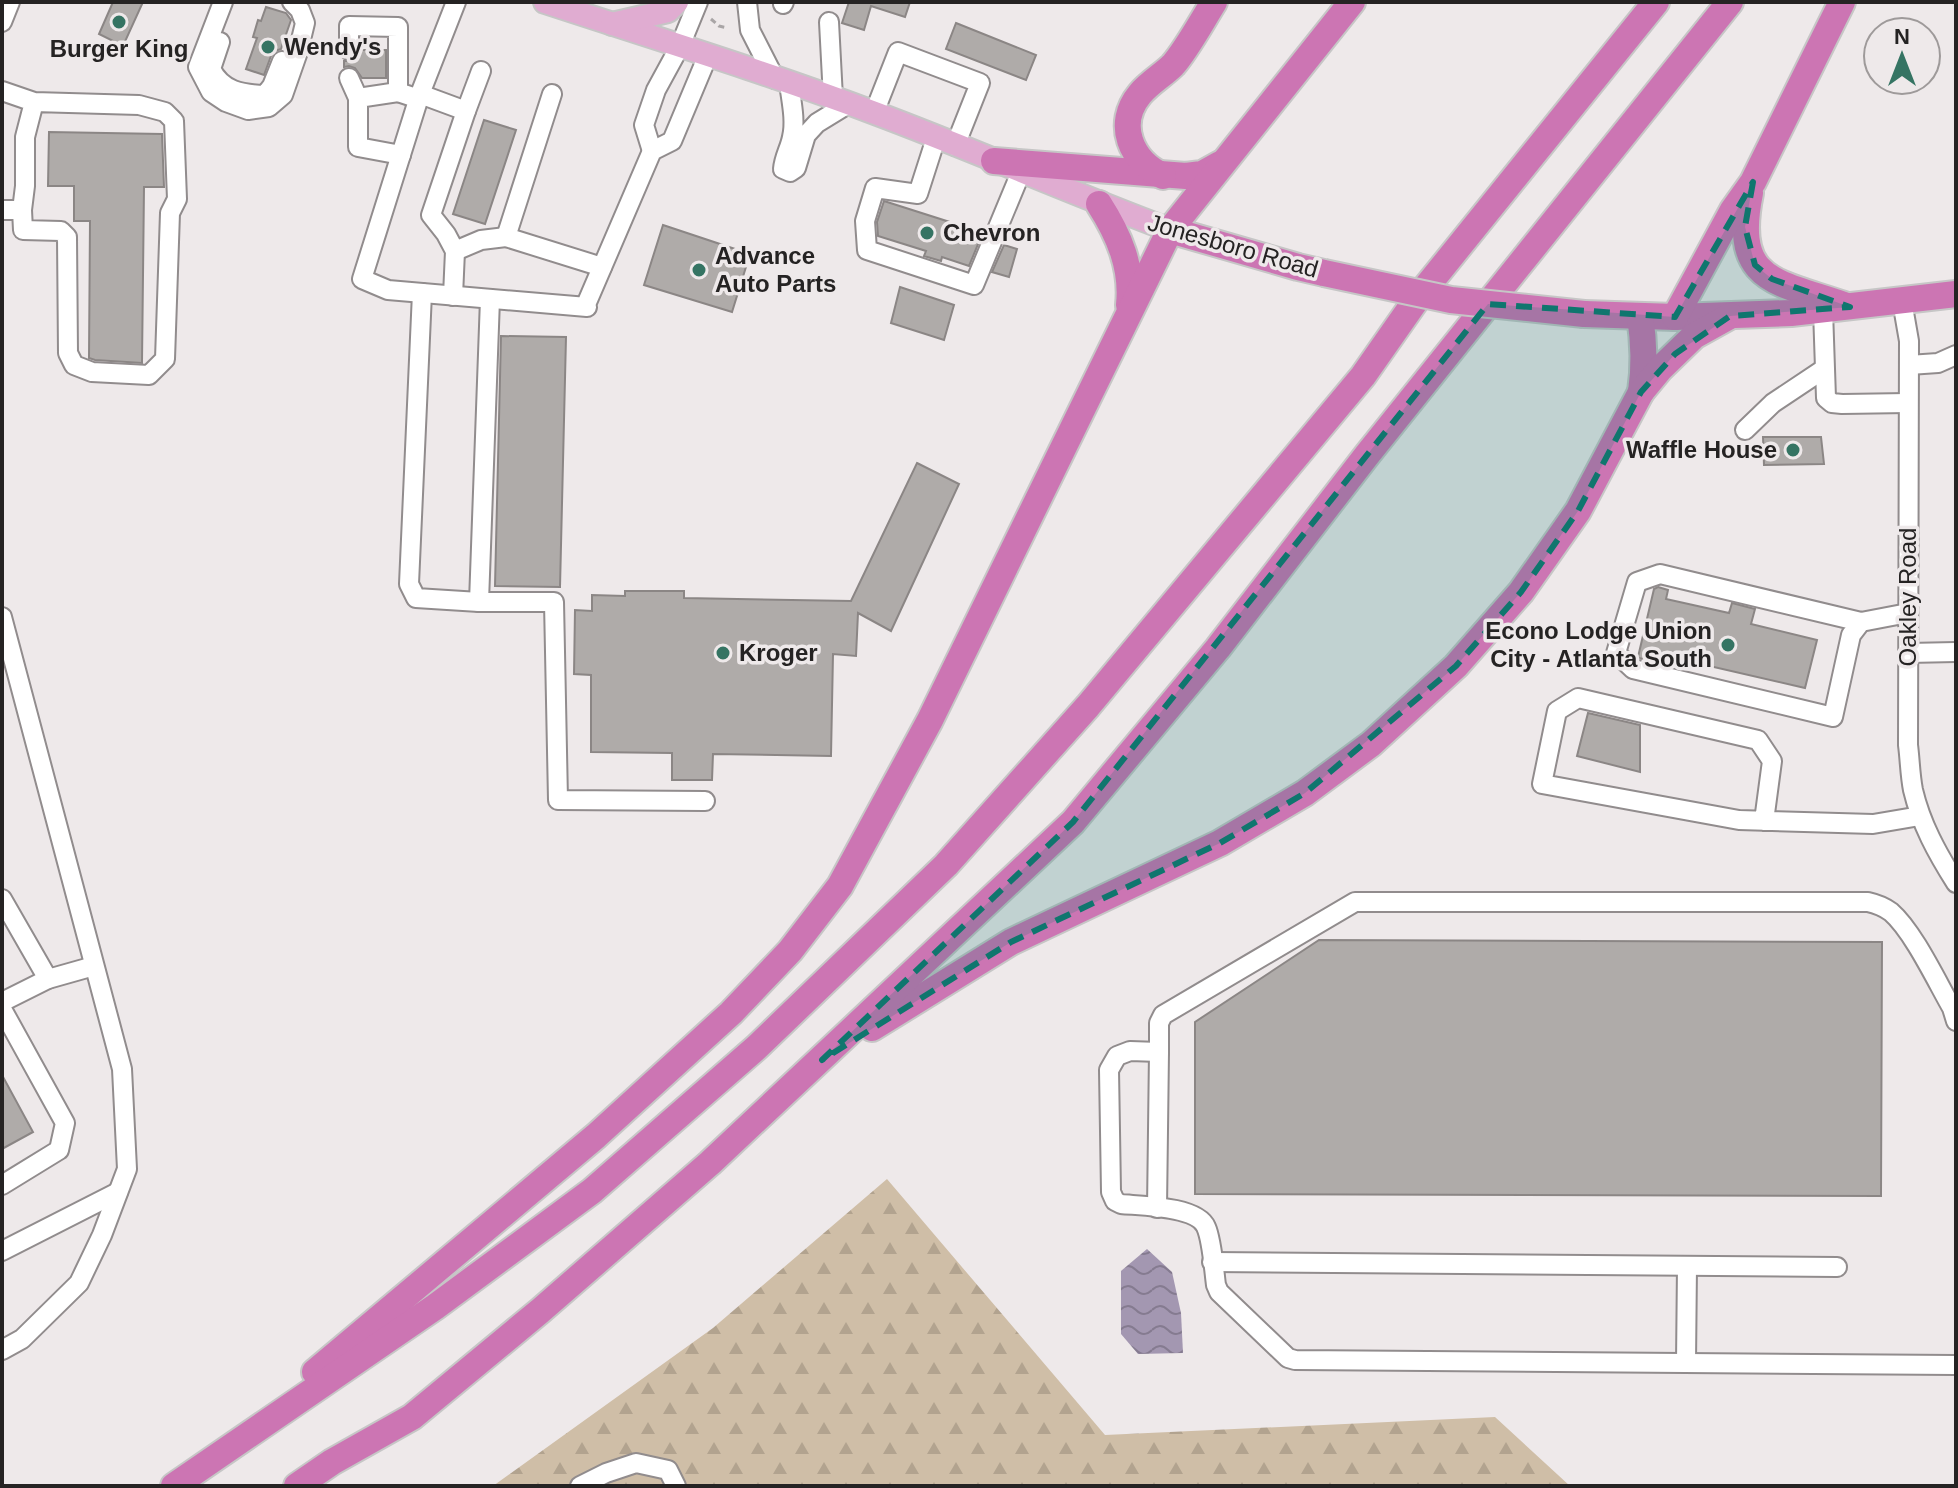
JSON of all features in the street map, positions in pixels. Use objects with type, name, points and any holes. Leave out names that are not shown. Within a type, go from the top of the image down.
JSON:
[{"type":"highway","points":[[1163,176],[1145,165],[1132,147],[1129,116],[1142,91],[1174,63],[1214,2]]},
{"type":"highway","points":[[184,1479],[596,1136],[731,1013],[790,951],[840,886],[930,720],[1170,230],[1352,2]]},
{"type":"highway","points":[[184,1479],[435,1307],[592,1191],[757,1047],[946,865],[1088,706],[1363,376],[1419,296],[1656,2]]},
{"type":"highway","points":[[297,1486],[332,1462],[412,1417],[540,1311],[710,1163],[1073,822],[1218,648],[1367,455],[1730,2]]},
{"type":"highway","points":[[1675,317],[1733,210],[1753,182],[1842,2]]},
{"type":"highway","points":[[994,161],[1163,176],[1202,174],[1223,162]]},
{"type":"highway","points":[[1753,182],[1745,227],[1746,242],[1755,265],[1772,279],[1850,307]]},
{"type":"highway","points":[[1099,204],[1120,245],[1130,275],[1128,314]]},
{"type":"highway","name":"Jonesboro Road","points":[[1170,230],[1298,267],[1451,300],[1584,314],[1730,316],[1823,310],[1956,294]]},
{"type":"highway","points":[[1640,316],[1644,347],[1641,392]]},
{"type":"highway","points":[[822,1060],[1011,942],[1220,843],[1305,793],[1371,744],[1456,666],[1521,592],[1578,511],[1641,392],[1660,369],[1694,336],[1730,316]]},
{"type":"main road","name":"Jonesboro Road","points":[[545,2],[874,113],[1170,230]]},
{"type":"main road","points":[[612,24],[668,11],[677,2]]},
{"type":"street","points":[[2,22],[10,2]]},
{"type":"street","points":[[223,2],[198,67],[211,92],[226,102],[248,110],[269,107],[283,95],[305,23],[296,6]]},
{"type":"street","points":[[234,2],[211,69],[217,81],[249,94],[265,95],[272,86],[296,6]]},
{"type":"street","points":[[456,2],[419,96],[362,279],[388,290],[588,303],[652,151],[672,141],[708,55]]},
{"type":"street","points":[[747,2],[750,30],[782,81],[793,114],[793,134],[783,169],[790,172],[796,168],[806,135],[840,101],[829,22]]},
{"type":"street","points":[[652,151],[644,125],[656,90],[704,9]]},
{"type":"street","points":[[349,50],[349,26],[398,27],[398,92]]},
{"type":"street","points":[[874,113],[898,52],[980,83],[918,194],[875,188],[865,221],[867,250],[974,285],[1021,172]]},
{"type":"street","points":[[453,296],[455,251],[431,215],[481,71]]},
{"type":"street","points":[[349,78],[358,98],[358,147],[401,155]]},
{"type":"street","points":[[2,91],[34,102],[139,105],[165,112],[174,121],[177,199],[170,213],[165,359],[149,375],[92,372],[74,365],[68,353],[67,237],[61,231],[23,230],[25,137],[34,102]]},
{"type":"street","points":[[358,98],[398,92],[466,111]]},
{"type":"street","points":[[506,237],[552,94]]},
{"type":"street","points":[[2,210],[22,210]]},
{"type":"street","points":[[455,251],[481,240],[506,237],[602,267]]},
{"type":"street","points":[[422,293],[409,584],[416,598],[554,602],[558,800],[705,801]]},
{"type":"street","points":[[479,602],[490,299]]},
{"type":"street","name":"Oakley Road","points":[[1902,301],[1909,341],[1908,745],[1912,786],[1920,816],[1956,883]]},
{"type":"street","points":[[1823,310],[1826,398],[1832,403],[1908,403]]},
{"type":"street","points":[[1909,365],[1938,363],[1956,355]]},
{"type":"street","points":[[1745,430],[1773,403],[1824,369]]},
{"type":"street","points":[[1861,622],[1851,635],[1833,717],[1633,669],[1616,653],[1637,582],[1660,574],[1861,622],[1908,613]]},
{"type":"street","points":[[2,617],[122,1069],[127,1169],[102,1235],[79,1283],[22,1339],[2,1350]]},
{"type":"street","points":[[1908,653],[1956,652]]},
{"type":"street","points":[[1764,821],[1772,761],[1758,740],[1578,698],[1557,711],[1542,784],[1739,820],[1764,821],[1873,824],[1920,816]]},
{"type":"street","points":[[2,899],[48,979]]},
{"type":"street","points":[[1157,1208],[1159,1023],[1163,1015],[1355,902],[1868,902],[1882,906],[1906,929],[1952,1008],[1956,1021]]},
{"type":"street","points":[[2,1002],[48,979],[94,966]]},
{"type":"street","points":[[2,1009],[65,1123],[59,1150],[2,1185]]},
{"type":"street","points":[[1159,1052],[1130,1051],[1117,1056],[1109,1070],[1111,1192],[1115,1201],[1121,1204],[1183,1212],[1206,1225],[1219,1292],[1288,1358],[1956,1365]]},
{"type":"street","points":[[2,1251],[118,1192]]},
{"type":"street","points":[[1212,1262],[1837,1267]]},
{"type":"street","points":[[1686,1363],[1687,1266]]},
{"type":"street","points":[[580,1486],[636,1463],[668,1470],[676,1486]]},
{"type":"path","points":[[704,9],[719,26],[728,28]]},
{"type":"highlighted area","points":[[1753,182],[1745,227],[1755,265],[1772,279],[1850,307],[1730,316],[1675,354],[1641,392],[1578,511],[1521,592],[1456,666],[1305,793],[1220,843],[1011,942],[822,1060],[1073,822],[1488,304],[1675,317]]},
{"type":"green space","points":[[887,1179],[1105,1435],[1495,1417],[1570,1486],[493,1486],[713,1328]]},
{"type":"water","points":[[1147,1249],[1172,1272],[1181,1313],[1183,1353],[1138,1354],[1121,1334],[1121,1271]]},
{"type":"building","name":"Burger King","points":[[113,2],[143,2],[123,46],[99,34]]},
{"type":"building","points":[[849,2],[910,2],[905,17],[871,6],[864,30],[842,23]]},
{"type":"building","name":"Wendy's","points":[[266,7],[286,13],[291,20],[281,49],[271,56],[264,75],[246,69],[257,38],[253,37],[258,20],[261,21]]},
{"type":"building","points":[[956,23],[1036,55],[1026,80],[946,49]]},
{"type":"building","points":[[361,50],[386,50],[386,78],[362,78],[355,68],[344,67],[344,61],[354,61]]},
{"type":"building","points":[[484,120],[516,130],[485,224],[453,214]]},
{"type":"building","points":[[49,132],[162,134],[164,187],[144,187],[142,363],[89,358],[90,221],[74,221],[74,186],[48,186]]},
{"type":"building","name":"Chevron","points":[[884,201],[981,232],[969,266],[942,257],[941,261],[924,256],[926,251],[878,236],[877,222]]},
{"type":"building","points":[[663,225],[750,254],[732,312],[644,285]]},
{"type":"building","points":[[1004,245],[1017,249],[1009,277],[992,272]]},
{"type":"building","points":[[900,287],[954,305],[944,340],[891,323]]},
{"type":"building","points":[[501,336],[566,337],[560,587],[495,586]]},
{"type":"building","name":"Waffle House","points":[[1763,437],[1821,437],[1824,464],[1764,465]]},
{"type":"building","points":[[917,463],[959,484],[891,631],[858,613],[856,656],[833,654],[831,756],[713,754],[712,780],[672,780],[672,753],[591,752],[591,675],[574,674],[575,610],[592,611],[592,595],[625,596],[625,591],[684,591],[684,598],[851,601]]},
{"type":"building","name":"Econo Lodge Union City - Atlanta South","points":[[1654,589],[1668,590],[1666,599],[1729,613],[1732,603],[1755,609],[1751,624],[1817,640],[1805,688],[1653,653],[1651,661],[1639,658]]},
{"type":"building","points":[[1588,713],[1640,725],[1640,772],[1577,756]]},
{"type":"building","points":[[1319,940],[1882,942],[1881,1196],[1195,1194],[1195,1022]]},
{"type":"building","points":[[2,1075],[33,1132],[2,1149]]},
{"type":"place","name":"Burger King","points":[[119,22]]},
{"type":"place","name":"Wendy's","points":[[268,47]]},
{"type":"place","name":"Chevron","points":[[927,233]]},
{"type":"place","name":"Advance Auto Parts","points":[[699,270]]},
{"type":"place","name":"Waffle House","points":[[1793,450]]},
{"type":"place","name":"Econo Lodge Union City - Atlanta South","points":[[1728,645]]},
{"type":"place","name":"Kroger","points":[[723,653]]}]
